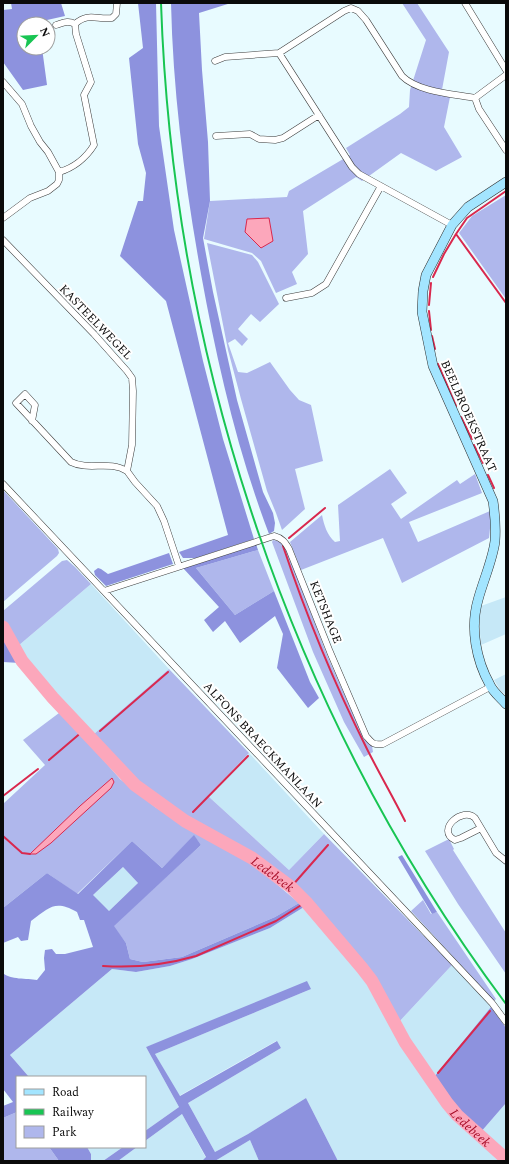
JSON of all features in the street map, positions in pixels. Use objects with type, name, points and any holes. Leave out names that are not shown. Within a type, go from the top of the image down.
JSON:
[{"type":"street","points":[[74,24],[80,19],[89,16],[112,18],[116,14],[118,3]]},
{"type":"street","points":[[465,3],[506,70]]},
{"type":"street","points":[[215,61],[225,57],[279,53],[351,8],[358,11],[366,20],[402,76],[407,81],[427,89],[475,98],[506,75]]},
{"type":"street","points":[[56,25],[65,22],[71,22],[74,24]]},
{"type":"street","points":[[59,172],[74,166],[94,145],[84,95],[91,82],[74,24]]},
{"type":"street","points":[[279,53],[352,166],[359,174],[452,225]]},
{"type":"street","points":[[3,82],[22,104],[31,126],[59,172],[59,180],[53,188],[43,194],[35,195],[3,218]]},
{"type":"street","points":[[475,98],[480,109],[506,150]]},
{"type":"street","points":[[216,136],[250,134],[259,139],[275,140],[283,138],[319,115]]},
{"type":"street","name":"BEELBROEKSTRAAT","points":[[506,182],[468,207],[452,225],[426,275],[423,291],[422,312],[433,366],[493,502],[496,523],[495,543],[477,601],[474,623],[477,650],[490,687],[506,704]]},
{"type":"street","points":[[286,298],[312,293],[326,284],[381,186]]},
{"type":"street","name":"KASTEELWEGEL","points":[[3,240],[94,334],[132,378],[132,445],[127,470]]},
{"type":"street","points":[[32,421],[71,462],[77,465],[115,465],[127,470],[135,482],[157,506],[164,521],[179,566]]},
{"type":"street","name":"ALFONS BRAECKMANLAAN","points":[[3,484],[492,1003],[506,1022]]},
{"type":"street","name":"KETSHAGE","points":[[104,591],[274,536],[281,538],[289,549],[330,652],[366,736],[375,745],[383,744],[490,687]]},
{"type":"street","points":[[481,828],[455,840],[450,835],[448,830],[449,825],[452,822],[468,814],[472,815],[475,818],[481,828],[496,853],[506,860]]},
{"type":"shaded area","points":[[11,3],[61,3],[65,16],[56,18],[56,16],[16,16],[16,56],[43,56],[47,85],[23,90],[3,62],[3,10],[12,9]]},
{"type":"shaded area","points":[[138,3],[156,3],[159,126],[174,230],[203,361],[223,439],[254,539],[196,558],[183,558],[179,552],[228,535],[166,301],[120,256],[138,201],[143,201],[146,173],[138,144],[129,58],[143,48]]},
{"type":"shaded area","points":[[171,3],[231,3],[199,13],[208,142],[210,201],[203,238],[213,292],[237,400],[263,492],[273,513],[275,523],[274,531],[269,534],[247,470],[229,406],[201,274],[190,206],[177,105]]},
{"type":"shaded area","points":[[269,218],[273,241],[261,248],[245,232],[247,219]]},
{"type":"shaded area","points":[[256,544],[258,550],[196,568],[235,615],[274,591],[310,682],[319,698],[308,708],[277,668],[283,634],[275,616],[240,643],[225,621],[213,632],[204,620],[219,607],[183,568]]},
{"type":"shaded area","points":[[169,553],[173,564],[106,586],[95,575],[94,571],[98,568],[108,574]]},
{"type":"shaded area","points":[[91,584],[169,669],[94,734],[58,698],[25,660],[18,646]]},
{"type":"shaded area","points":[[506,597],[506,634],[481,645],[479,622],[481,606]]},
{"type":"shaded area","points":[[3,621],[25,660],[58,698],[97,737],[99,742],[92,747],[59,713],[20,663],[3,662]]},
{"type":"shaded area","points":[[506,674],[506,695],[500,690],[494,680]]},
{"type":"shaded area","points":[[249,753],[324,834],[289,870],[208,796]]},
{"type":"shaded area","points":[[112,778],[114,782],[111,788],[51,843],[36,854],[30,854],[80,806]]},
{"type":"shaded area","points":[[194,835],[201,845],[114,926],[126,943],[130,959],[143,962],[182,957],[275,917],[299,903],[304,907],[270,928],[192,959],[170,966],[136,972],[112,969],[10,1055],[28,1076],[16,1076],[16,1112],[3,1118],[3,1106],[13,1102],[3,1089],[3,973],[14,978],[37,980],[45,970],[45,950],[52,949],[56,954],[65,954],[93,947],[84,920],[80,920],[77,912],[63,906],[48,909],[31,921],[28,940],[21,941],[18,937],[3,943],[3,908],[47,873],[78,894],[132,841],[162,868]],"holes":[[[123,867],[138,883],[109,911],[93,895]]]},
{"type":"shaded area","points":[[402,855],[437,912],[432,914],[398,857]]},
{"type":"shaded area","points":[[123,867],[138,883],[109,911],[92,896]]},
{"type":"shaded area","points":[[304,907],[363,975],[396,1036],[446,1109],[503,1161],[338,1161],[306,1098],[248,1134],[215,1152],[188,1103],[281,1048],[276,1041],[179,1096],[155,1054],[311,989],[146,1047],[179,1107],[146,1130],[146,1076],[28,1076],[10,1055],[112,969],[136,972],[170,966],[192,959],[270,928]]},
{"type":"shaded area","points":[[452,965],[491,1007],[434,1077],[424,1066],[407,1041],[398,1023]]},
{"type":"shaded area","points":[[307,981],[311,989],[155,1054],[180,1096],[277,1041],[281,1048],[188,1103],[215,1152],[248,1134],[306,1098],[338,1161],[259,1161],[250,1140],[215,1161],[202,1161],[206,1157],[182,1114],[146,1140],[146,1130],[179,1107],[146,1047]]},
{"type":"shaded area","points":[[491,1007],[506,1028],[506,1103],[480,1133],[459,1114],[434,1077]]},
{"type":"shaded area","points":[[506,1103],[506,1155],[480,1133]]},
{"type":"shaded area","points":[[182,1114],[206,1158],[202,1161],[118,1161],[136,1148],[146,1148],[146,1140]]},
{"type":"shaded area","points":[[250,1140],[259,1161],[215,1161]]},
{"type":"shaded area","points":[[50,1148],[88,1148],[91,1154],[91,1161],[59,1161]]},
{"type":"shaded area","points":[[88,1148],[122,1148],[103,1161],[91,1161],[91,1154]]},
{"type":"shaded area","points":[[122,1148],[136,1148],[118,1161],[103,1161]]},
{"type":"green space","points":[[402,3],[417,3],[449,52],[441,95],[450,97],[444,127],[462,157],[436,171],[401,153],[362,181],[356,177],[303,211],[308,254],[292,272],[297,284],[276,293],[261,261],[252,253],[204,239],[210,201],[287,197],[289,191],[350,155],[346,148],[409,107],[410,90],[426,40]]},
{"type":"green space","points":[[506,195],[506,299],[459,233],[472,216]]},
{"type":"green space","points":[[207,243],[252,255],[258,262],[279,304],[260,322],[251,314],[238,329],[248,339],[242,346],[235,339],[228,343],[238,372],[247,373],[270,362],[299,400],[311,405],[323,461],[295,469],[305,509],[282,530],[267,491],[228,350]]},
{"type":"green space","points":[[390,469],[407,493],[391,504],[401,519],[457,480],[460,484],[475,474],[482,493],[409,522],[418,542],[490,511],[491,519],[489,538],[402,583],[383,538],[301,570],[290,542],[322,515],[330,536],[335,542],[340,541],[338,505]]},
{"type":"green space","points":[[3,490],[58,549],[59,553],[3,602]]},
{"type":"green space","points":[[273,540],[282,542],[288,553],[327,655],[364,739],[372,746],[373,752],[364,757],[344,722],[313,652],[272,542]]},
{"type":"green space","points":[[258,550],[274,591],[235,615],[196,568]]},
{"type":"green space","points":[[67,560],[91,584],[18,646],[3,621],[3,611],[62,561]]},
{"type":"green space","points":[[169,669],[249,753],[208,796],[289,870],[324,834],[452,965],[398,1023],[374,979],[295,884],[278,875],[253,856],[231,842],[211,832],[192,818],[169,807],[116,765],[99,742],[94,734]]},
{"type":"green space","points":[[59,713],[86,740],[120,779],[155,807],[195,832],[249,861],[299,903],[275,917],[182,957],[143,962],[130,959],[126,943],[113,926],[201,845],[194,836],[162,868],[132,841],[77,894],[47,873],[3,908],[3,804],[45,765],[23,740]]},
{"type":"green space","points":[[449,839],[454,849],[453,850],[506,933],[506,974],[458,904],[425,851]]},
{"type":"green space","points":[[423,900],[431,914],[437,912],[496,999],[494,1001],[411,911]]},
{"type":"green space","points":[[16,1112],[16,1148],[50,1148],[59,1161],[3,1161],[3,1118]]},
{"type":"waterway","points":[[506,191],[467,218],[456,234],[506,303]]},
{"type":"waterway","points":[[433,277],[456,234]]},
{"type":"waterway","points":[[429,305],[431,283]]},
{"type":"waterway","points":[[429,311],[431,330]]},
{"type":"waterway","points":[[432,336],[435,349]]},
{"type":"waterway","points":[[438,364],[456,406]]},
{"type":"waterway","points":[[461,417],[472,439]]},
{"type":"waterway","points":[[474,445],[483,463]]},
{"type":"waterway","points":[[488,475],[494,488]]},
{"type":"waterway","points":[[289,538],[325,508]]},
{"type":"waterway","points":[[283,546],[301,598],[332,674],[367,749],[405,821]]},
{"type":"waterway","name":"Ledebeek","points":[[3,627],[22,661],[53,698],[135,785],[185,821],[252,858],[291,887],[306,902],[372,981],[405,1042],[447,1103],[457,1115],[506,1159]]},
{"type":"waterway","points":[[100,731],[168,672]]},
{"type":"waterway","points":[[49,760],[83,731]]},
{"type":"waterway","points":[[193,812],[248,756]]},
{"type":"waterway","points":[[3,796],[38,769]]},
{"type":"waterway","points":[[3,836],[22,853],[30,854]]},
{"type":"waterway","points":[[291,887],[328,845]]},
{"type":"waterway","points":[[103,966],[126,967],[150,965],[173,962],[196,956],[276,921],[306,902]]},
{"type":"waterway","points":[[438,1073],[490,1011]]},
{"type":"waterway","name":"Ledebeek","points":[[431,1081],[434,1078]]},
{"type":"railway","points":[[161,3],[170,137],[190,270],[219,401],[257,530],[306,655],[363,776],[430,893],[506,1004]]}]
